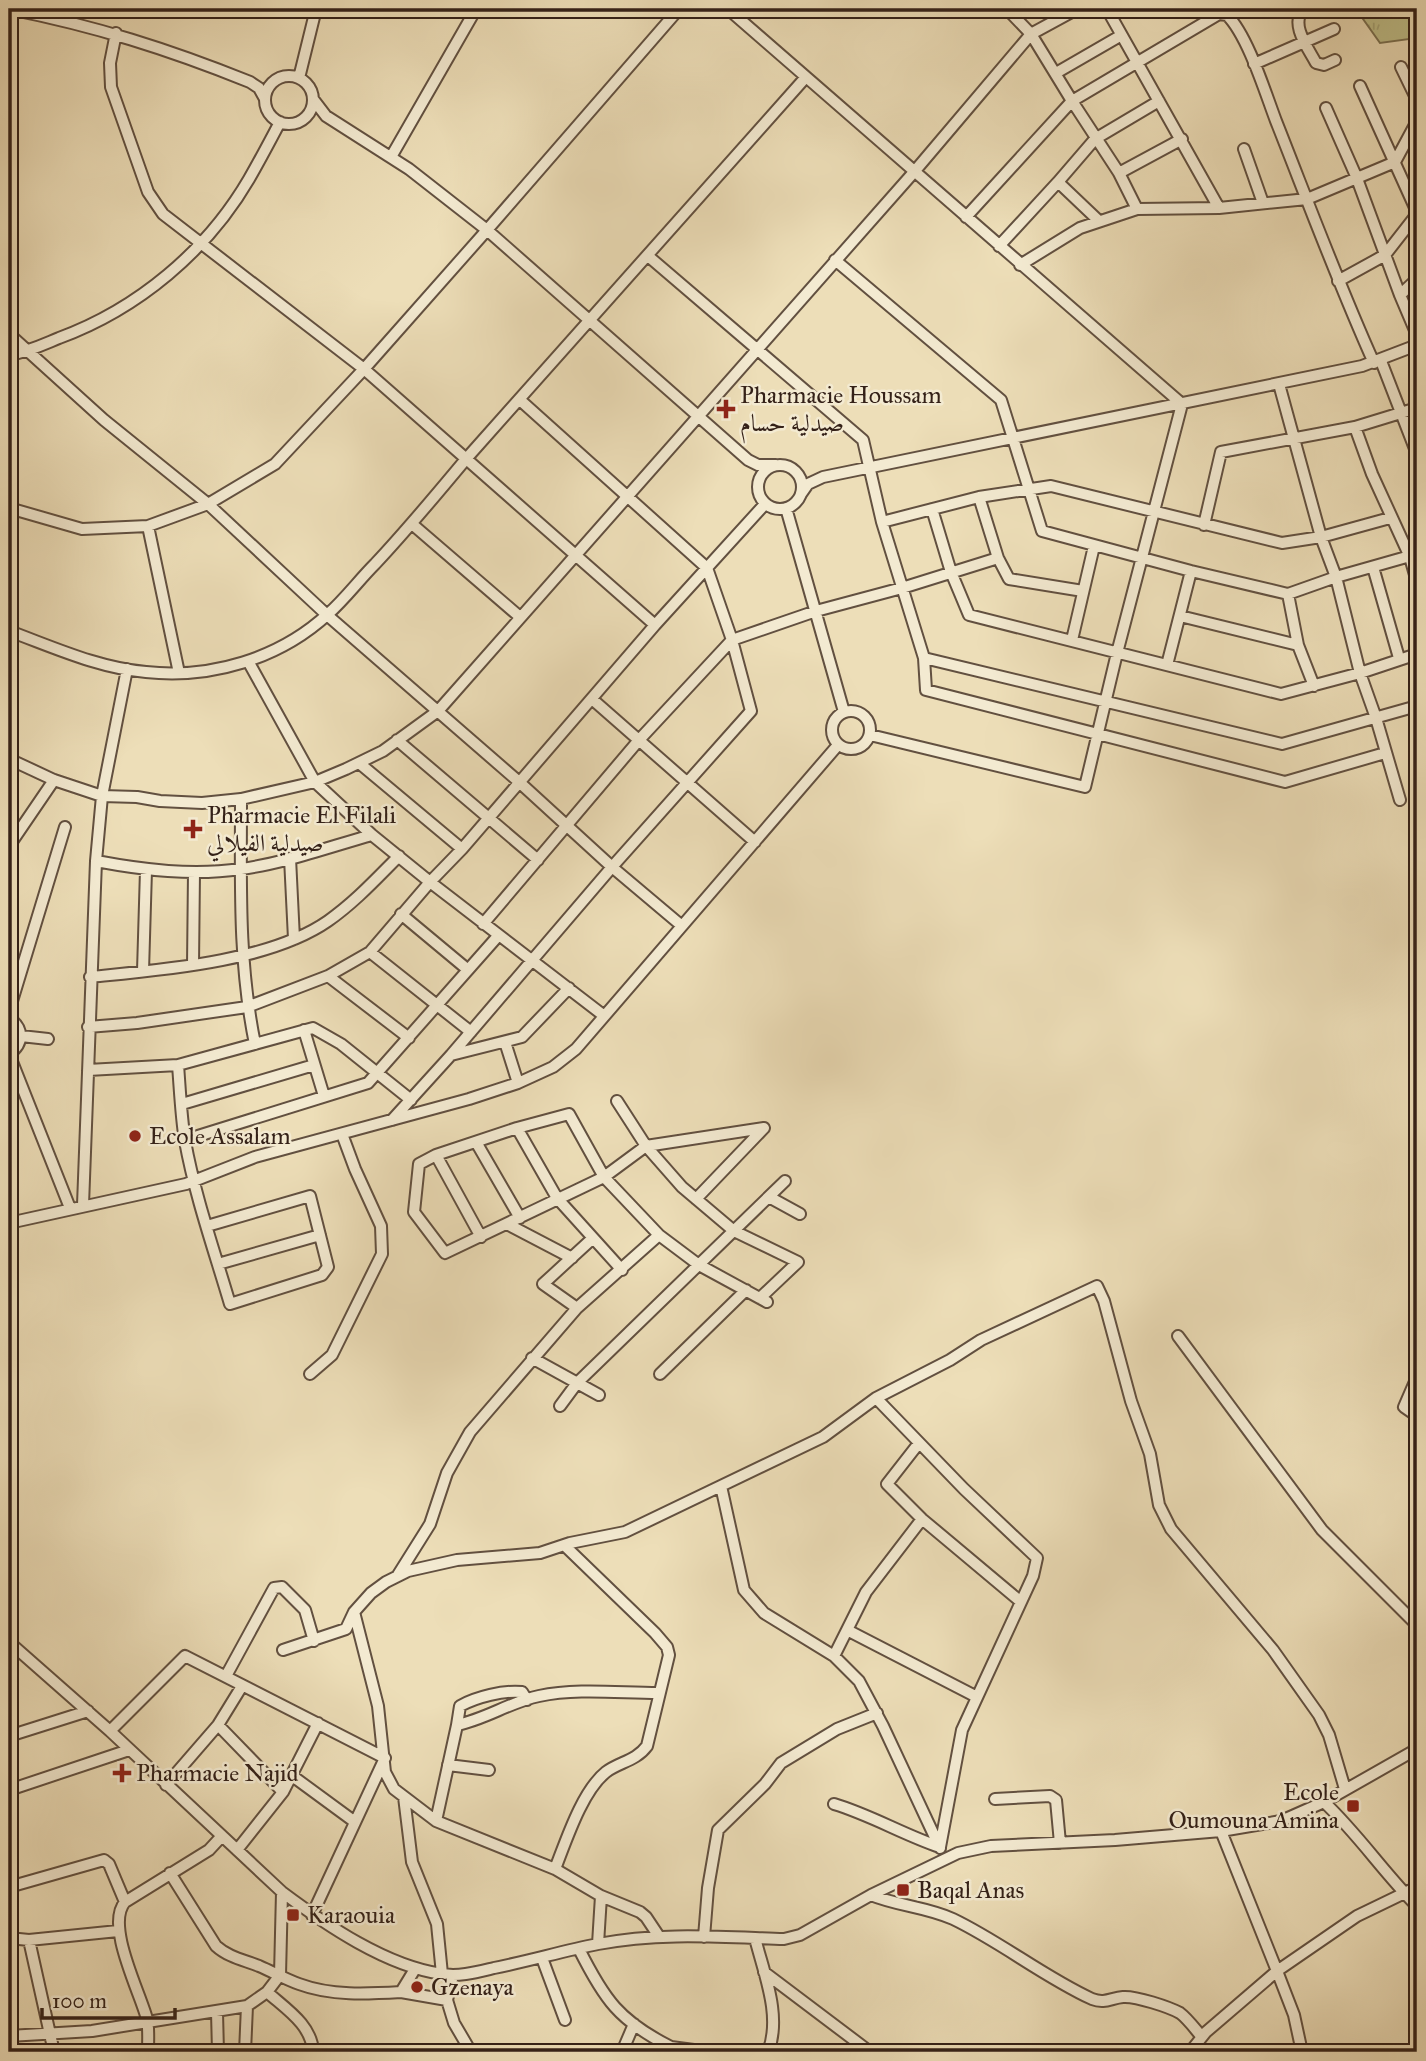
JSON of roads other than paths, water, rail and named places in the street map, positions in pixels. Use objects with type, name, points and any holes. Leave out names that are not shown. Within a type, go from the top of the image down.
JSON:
[{"type":"street","points":[[9,9],[116,33],[176,52],[250,82],[259,88],[268,112],[280,122],[292,123],[319,116],[333,120]]},
{"type":"street","points":[[299,78],[317,9]]},
{"type":"street","points":[[391,157],[477,9]]},
{"type":"street","points":[[9,508],[82,529],[148,526],[208,504],[275,464],[488,230],[679,9]]},
{"type":"street","points":[[728,9],[1182,404]]},
{"type":"street","points":[[1007,9],[1031,34],[1119,173],[1137,209]]},
{"type":"street","points":[[9,759],[54,780],[102,796],[202,803],[241,799],[315,782],[359,763],[397,740],[438,711],[914,172],[1031,34],[1077,9]]},
{"type":"street","points":[[1107,9],[1219,208]]},
{"type":"street","points":[[1304,9],[1300,11],[1297,20],[1304,42],[1316,63],[1324,65],[1335,60]]},
{"type":"street","points":[[966,217],[1072,101],[1219,15],[1227,15],[1233,21],[1254,64],[1338,281],[1401,413],[1417,454]]},
{"type":"street","points":[[1254,64],[1334,29]]},
{"type":"street","points":[[116,33],[110,63],[111,87],[148,192],[163,214],[364,369],[655,625]]},
{"type":"street","points":[[1056,74],[1120,36]]},
{"type":"street","points":[[1401,67],[1417,100]]},
{"type":"street","points":[[250,82],[273,81],[286,76],[299,78],[309,86],[321,111],[443,194],[488,230],[748,460],[754,469],[758,492],[765,505],[779,510],[797,501],[812,482],[823,477],[1279,384],[1377,362],[1417,345]]},
{"type":"street","points":[[9,631],[91,661],[127,669],[146,673],[200,673],[248,661],[278,648],[327,615],[412,524],[466,459],[806,77]]},
{"type":"street","points":[[264,97],[273,81]]},
{"type":"street","points":[[1338,281],[1385,255],[1417,213],[1360,86]]},
{"type":"street","points":[[304,118],[313,99]]},
{"type":"street","points":[[999,246],[1096,139],[1158,101]]},
{"type":"street","points":[[1326,108],[1356,176],[1417,335]]},
{"type":"street","points":[[1020,265],[1080,228],[1137,209],[1219,208],[1307,199],[1356,176],[1395,162],[1417,121]]},
{"type":"street","points":[[9,355],[28,352],[100,321],[162,281],[200,244],[248,181],[280,122]]},
{"type":"street","points":[[1119,173],[1182,139]]},
{"type":"street","points":[[1244,149],[1263,204]]},
{"type":"street","points":[[1058,182],[1099,221]]},
{"type":"street","points":[[648,257],[757,347],[863,440],[882,522],[924,658],[926,690],[1285,782],[1385,753]]},
{"type":"street","points":[[835,260],[1001,400],[1042,531],[1288,594],[1413,555]]},
{"type":"street","points":[[1400,295],[1417,279]]},
{"type":"street","points":[[9,334],[104,420],[208,504],[327,615],[682,926]]},
{"type":"street","points":[[1279,384],[1321,537],[1336,577],[1360,673],[1400,800]]},
{"type":"street","points":[[391,1121],[751,711],[732,640],[707,568],[520,400]]},
{"type":"street","points":[[870,735],[1085,787],[1182,404]]},
{"type":"street","points":[[1204,525],[1221,452],[1355,427],[1417,408]]},
{"type":"street","points":[[1355,427],[1391,518],[1413,555],[1417,582]]},
{"type":"street","points":[[748,460],[758,465],[786,466],[806,476],[823,477]]},
{"type":"street","points":[[757,485],[763,472],[775,465]]},
{"type":"street","points":[[795,471],[802,482],[801,495]]},
{"type":"street","points":[[882,522],[979,497],[1051,486],[1282,544],[1321,537],[1391,518]]},
{"type":"street","points":[[979,497],[998,558],[1009,579],[1083,591]]},
{"type":"street","points":[[88,1027],[137,1023],[247,1007],[328,976],[370,952],[655,625],[765,505]]},
{"type":"street","points":[[786,508],[844,712]]},
{"type":"street","points":[[932,509],[951,572],[969,615],[1281,694],[1360,673],[1417,654]]},
{"type":"street","points":[[412,524],[520,617]]},
{"type":"street","points":[[148,526],[179,673]]},
{"type":"street","points":[[1072,640],[1094,546]]},
{"type":"street","points":[[484,924],[565,824],[732,640],[816,611],[998,558]]},
{"type":"street","points":[[1373,567],[1399,658]]},
{"type":"street","points":[[1167,665],[1191,571]]},
{"type":"street","points":[[1288,594],[1298,645],[1314,686]]},
{"type":"street","points":[[1180,616],[1298,645]]},
{"type":"street","points":[[924,658],[1282,744],[1417,706]]},
{"type":"street","points":[[248,661],[315,782],[372,835],[430,882],[603,1014]]},
{"type":"street","points":[[83,1205],[96,861],[102,796],[127,669]]},
{"type":"street","points":[[592,699],[755,842]]},
{"type":"street","points":[[856,711],[869,723],[870,735],[863,746],[857,749],[850,750],[838,745],[834,740],[834,720],[844,712],[856,711]]},
{"type":"street","points":[[397,740],[538,860]]},
{"type":"street","points":[[9,1223],[194,1181],[231,1165],[518,1083],[553,1067],[576,1049],[603,1014],[838,745]]},
{"type":"street","points":[[359,763],[462,849]]},
{"type":"street","points":[[9,846],[54,780]]},
{"type":"street","points":[[241,799],[242,955],[254,1044]]},
{"type":"street","points":[[9,1011],[65,827]]},
{"type":"street","points":[[96,861],[146,870],[194,872],[241,869],[372,835]]},
{"type":"street","points":[[90,977],[193,965],[242,955],[294,939],[326,923],[352,903],[399,856]]},
{"type":"street","points":[[290,858],[294,939]]},
{"type":"street","points":[[144,971],[146,870]]},
{"type":"street","points":[[193,965],[194,872]]},
{"type":"street","points":[[401,915],[467,969]]},
{"type":"street","points":[[185,1140],[368,1083],[498,936]]},
{"type":"street","points":[[370,952],[471,1032]]},
{"type":"street","points":[[328,976],[409,1038]]},
{"type":"street","points":[[451,1055],[522,1037],[569,988]]},
{"type":"street","points":[[9,1018],[17,1024],[21,1036],[18,1047],[9,1054],[70,1208]]},
{"type":"street","points":[[88,1070],[178,1065],[313,1028],[341,1044],[411,1100]]},
{"type":"street","points":[[304,1030],[324,1097]]},
{"type":"street","points":[[21,1036],[48,1039]]},
{"type":"street","points":[[505,1042],[518,1083]]},
{"type":"street","points":[[178,1065],[185,1140],[194,1181],[230,1304],[322,1275],[328,1267],[310,1196],[208,1226]]},
{"type":"street","points":[[182,1104],[314,1065]]},
{"type":"street","points":[[617,1101],[646,1146],[682,1187],[696,1199],[734,1231],[798,1262],[763,1300],[699,1265],[659,1235],[604,1177],[569,1114],[517,1128],[436,1155],[419,1164],[414,1212],[445,1253],[604,1177],[646,1146],[764,1128],[696,1199]]},
{"type":"street","points":[[517,1128],[558,1199],[622,1270]]},
{"type":"street","points":[[310,1374],[332,1354],[382,1254],[381,1226],[342,1134]]},
{"type":"street","points":[[476,1142],[520,1218]]},
{"type":"street","points":[[436,1155],[481,1237]]},
{"type":"street","points":[[560,1406],[577,1383],[785,1181]]},
{"type":"street","points":[[769,1197],[800,1214]]},
{"type":"street","points":[[507,1224],[572,1258]]},
{"type":"street","points":[[218,1264],[320,1235]]},
{"type":"street","points":[[398,1575],[430,1524],[447,1473],[461,1444],[577,1308],[659,1235]]},
{"type":"street","points":[[577,1308],[543,1284],[593,1238]]},
{"type":"street","points":[[283,1650],[346,1629],[354,1612],[379,1587],[418,1567],[540,1553],[625,1532],[823,1437],[876,1398],[950,1360],[981,1340],[1097,1286],[1104,1301],[1131,1401],[1150,1454],[1164,1517],[1171,1529],[1273,1650],[1320,1716],[1329,1735],[1345,1788]]},
{"type":"street","points":[[660,1374],[746,1290]]},
{"type":"street","points":[[1178,1336],[1322,1530],[1417,1625]]},
{"type":"street","points":[[533,1358],[600,1395]]},
{"type":"street","points":[[1417,1377],[1404,1407],[1417,1416]]},
{"type":"street","points":[[876,1398],[964,1489],[1037,1558],[1033,1576],[957,1746],[940,1847]]},
{"type":"street","points":[[919,1443],[887,1484],[922,1518],[1021,1602]]},
{"type":"street","points":[[720,1486],[744,1590],[764,1614],[835,1656],[859,1681],[877,1713],[940,1847],[943,1860]]},
{"type":"street","points":[[835,1656],[866,1592],[922,1518]]},
{"type":"street","points":[[555,1869],[570,1831],[596,1782],[607,1771],[639,1755],[647,1746],[669,1655],[667,1647],[564,1545]]},
{"type":"street","points":[[226,1676],[274,1588],[282,1587],[303,1607],[314,1640]]},
{"type":"street","points":[[354,1612],[378,1706],[386,1772],[390,1782],[404,1797],[436,1821],[555,1869],[601,1896],[640,1912],[658,1935]]},
{"type":"street","points":[[847,1630],[977,1698]]},
{"type":"street","points":[[9,1642],[110,1731],[282,1892],[312,1915],[348,1938],[415,1969],[447,1975],[542,1958],[598,1944],[658,1935],[784,1939],[800,1935],[871,1895],[958,1853],[991,1846],[1221,1831],[1281,1821],[1324,1801],[1417,1749]]},
{"type":"street","points":[[110,1731],[182,1657],[189,1657],[385,1758]]},
{"type":"street","points":[[166,1785],[218,1725],[242,1686]]},
{"type":"street","points":[[436,1821],[460,1706],[515,1691],[522,1692],[527,1700]]},
{"type":"street","points":[[457,1725],[495,1714],[527,1700],[562,1693],[658,1693]]},
{"type":"street","points":[[9,1736],[88,1711]]},
{"type":"street","points":[[704,1937],[708,1888],[718,1830],[765,1784],[781,1763],[837,1729],[877,1713]]},
{"type":"street","points":[[237,1850],[283,1792],[318,1723]]},
{"type":"street","points":[[218,1725],[283,1792]]},
{"type":"street","points":[[9,1790],[129,1750]]},
{"type":"street","points":[[312,1915],[385,1758]]},
{"type":"street","points":[[448,1765],[489,1770]]},
{"type":"street","points":[[291,1775],[355,1822]]},
{"type":"street","points":[[995,1799],[1050,1796],[1056,1800],[1060,1843]]},
{"type":"street","points":[[404,1797],[412,1862],[437,1924],[447,1975],[447,2000],[454,2024],[468,2051]]},
{"type":"street","points":[[1324,1801],[1363,1841],[1417,1906]]},
{"type":"street","points":[[834,1804],[855,1810],[940,1847]]},
{"type":"street","points":[[1221,1831],[1294,2015],[1302,2052]]},
{"type":"street","points":[[148,2052],[148,2022],[118,1931],[120,1908],[125,1902],[209,1850],[221,1837]]},
{"type":"street","points":[[9,1887],[104,1860],[109,1864],[125,1902]]},
{"type":"street","points":[[170,1873],[216,1946],[224,1954],[298,1984],[335,1992],[401,1992],[447,2000]]},
{"type":"street","points":[[1190,2052],[1202,2036],[1277,1970],[1357,1916],[1417,1887]]},
{"type":"street","points":[[9,2036],[92,2031],[247,2006],[267,1992],[281,1975],[282,1892]]},
{"type":"street","points":[[871,1895],[954,1920],[994,1941],[1067,1987],[1095,2000],[1104,2003],[1123,1997],[1130,1998],[1179,2013],[1202,2036]]},
{"type":"street","points":[[598,1944],[601,1896]]},
{"type":"street","points":[[9,1938],[29,1940],[118,1931]]},
{"type":"street","points":[[755,1938],[773,2015],[774,2030],[768,2052]]},
{"type":"street","points":[[29,1940],[54,2052]]},
{"type":"street","points":[[579,1949],[599,1989],[611,2006],[671,2050],[709,2052]]},
{"type":"street","points":[[542,1958],[565,2020]]},
{"type":"street","points":[[401,1992],[415,1969]]},
{"type":"street","points":[[764,1972],[870,2052]]},
{"type":"street","points":[[267,1992],[306,2028],[314,2051]]},
{"type":"street","points":[[245,2052],[247,2006]]},
{"type":"street","points":[[217,2011],[218,2052]]},
{"type":"street","points":[[622,2052],[634,2024]]},
{"type":"place","name":"Pharmacie Houssam صيدلية حسام","points":[[726,409]]},
{"type":"place","name":"Pharmacie El Filali صيدلية الفيلالي","points":[[193,829]]},
{"type":"place","name":"Ecole Assalam","points":[[135,1136]]},
{"type":"place","name":"Pharmacie Najid","points":[[122,1773]]},
{"type":"place","name":"Ecole Oumouna Amina","points":[[1353,1806]]},
{"type":"place","name":"Baqal Anas","points":[[903,1890]]},
{"type":"place","name":"Karaouia","points":[[293,1915]]},
{"type":"place","name":"Gzenaya","points":[[417,1987]]}]
